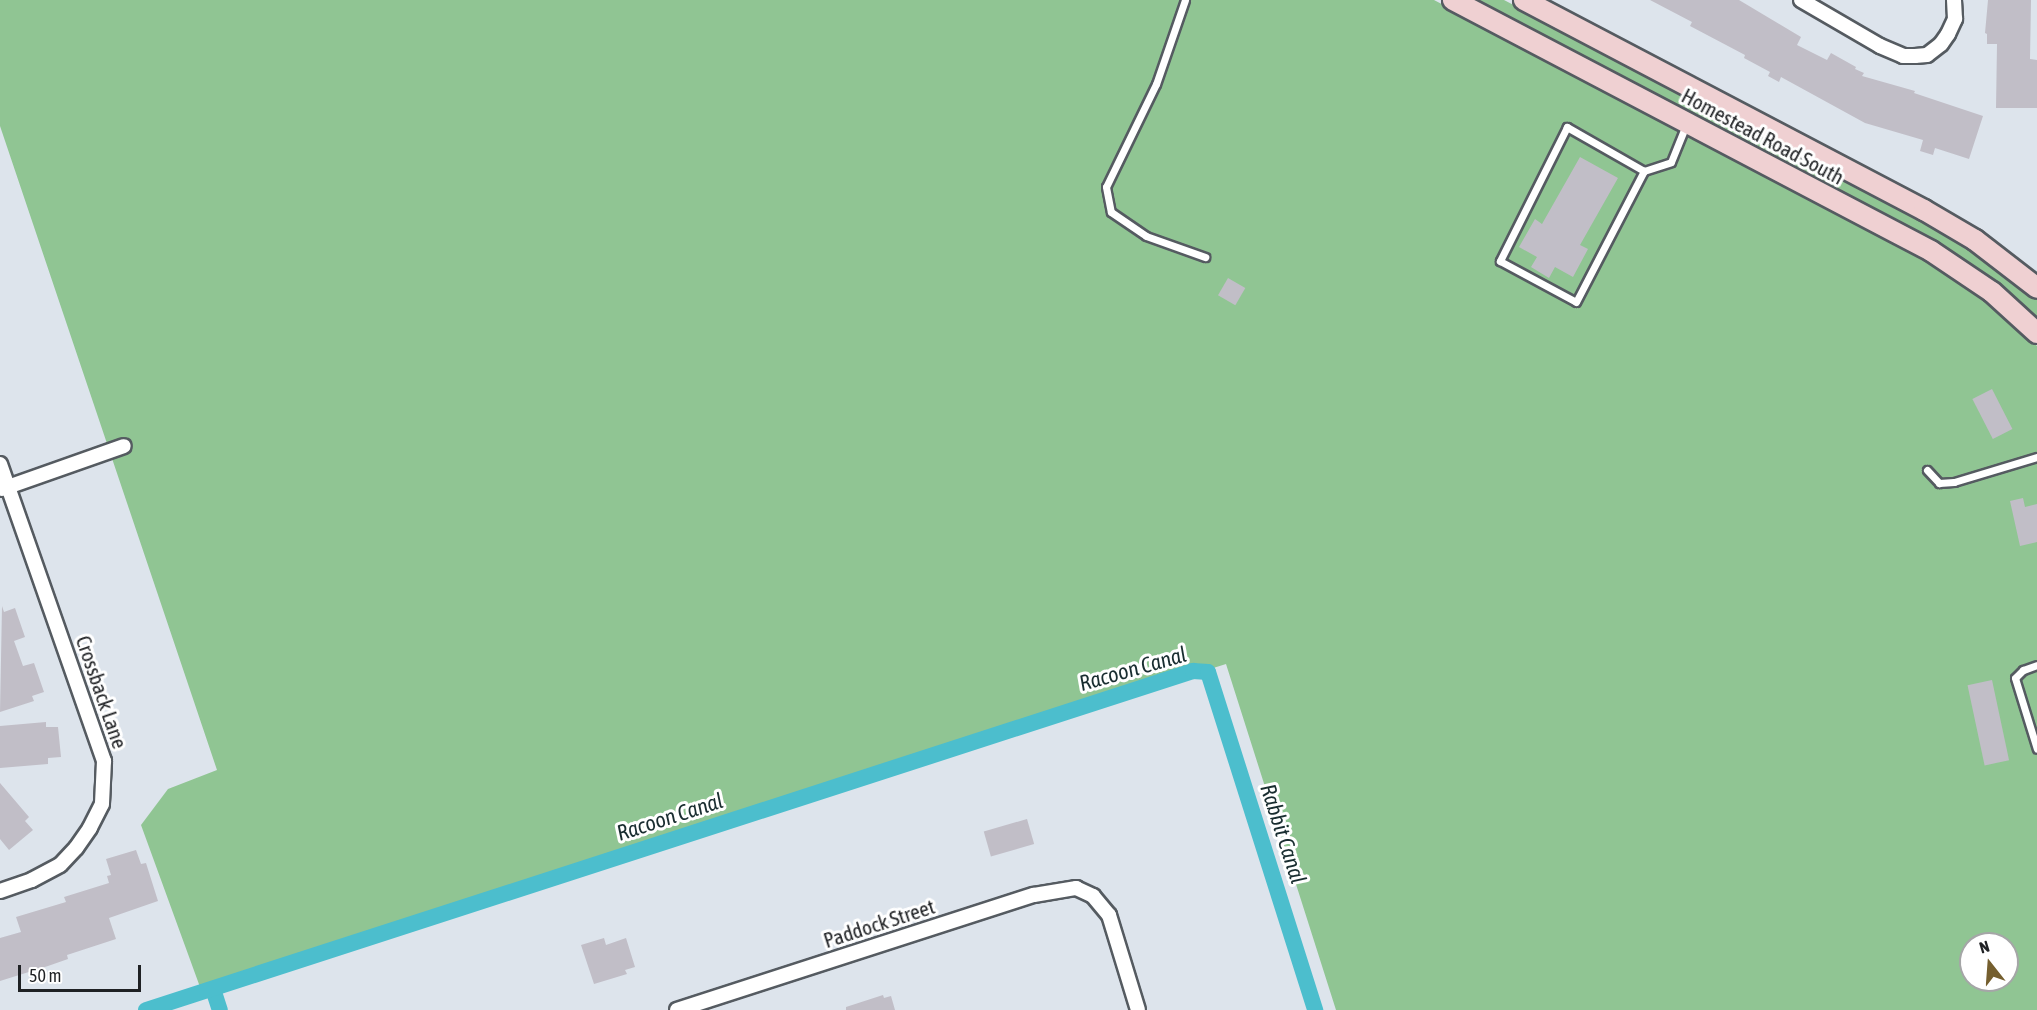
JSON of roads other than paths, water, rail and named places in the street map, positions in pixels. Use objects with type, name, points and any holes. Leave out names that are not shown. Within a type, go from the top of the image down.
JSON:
[{"type":"main road","name":"Homestead Road South","points":[[1453,0],[1931,251],[1992,292],[2037,333]]},
{"type":"main road","name":"Homestead Road South","points":[[1524,0],[1924,210],[1975,240],[2037,288]]},
{"type":"street","points":[[1801,0],[1880,46],[1903,56],[1927,55],[1941,44],[1955,19],[1954,0]]},
{"type":"street","points":[[4,488],[124,446]]},
{"type":"street","name":"Crossback Lane","points":[[0,464],[4,488],[104,761],[102,804],[90,828],[76,848],[60,865],[32,880],[0,891]]},
{"type":"street","name":"Paddock Street","points":[[677,1010],[1034,895],[1076,888],[1093,896],[1109,915],[1138,1010]]},
{"type":"lane","points":[[1185,0],[1156,84],[1106,187],[1111,212],[1146,236],[1205,257]]},
{"type":"lane","points":[[1644,171],[1567,127],[1500,261],[1576,302],[1644,171],[1671,162],[1688,123]]},
{"type":"lane","points":[[1927,470],[1939,483],[1954,482],[2037,458]]},
{"type":"lane","points":[[2037,665],[2023,670],[2015,678],[2037,749]]},
{"type":"waterway","name":"Racoon Canal","points":[[146,1010],[1193,671],[1208,672],[1315,1010]]},
{"type":"waterway","points":[[213,989],[220,1010]]},
{"type":"water label","name":"Rabbit Canal","points":[[1283,834]]}]
